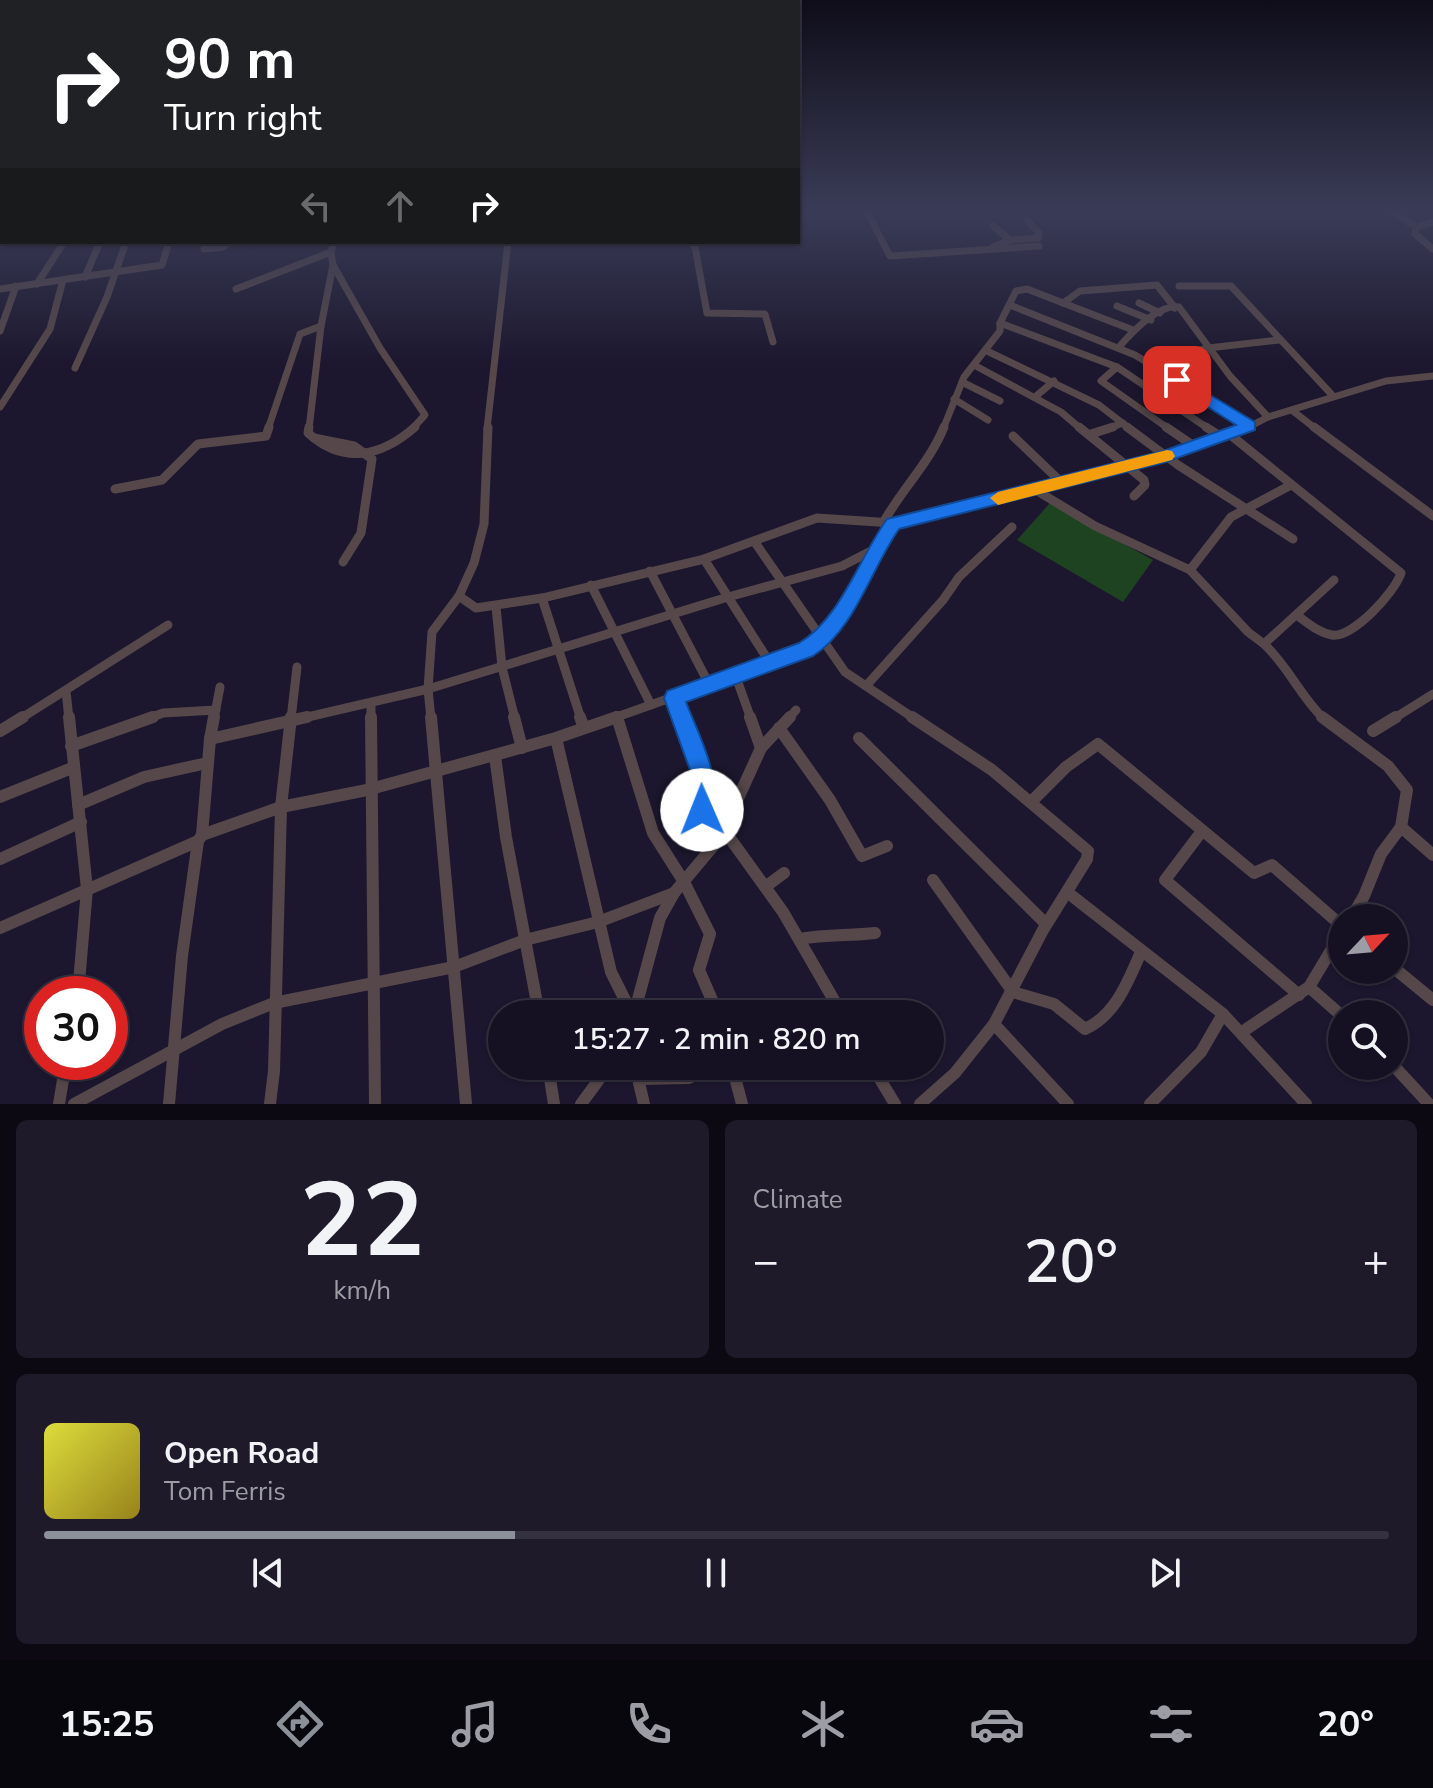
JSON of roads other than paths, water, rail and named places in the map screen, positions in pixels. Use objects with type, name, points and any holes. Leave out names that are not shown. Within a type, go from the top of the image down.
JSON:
[{"type":"street","points":[[37,284],[51,262]]},
{"type":"street","points":[[85,277],[92,262]]},
{"type":"street","points":[[75,368],[107,297],[118,262]]},
{"type":"street","points":[[0,289],[162,265],[163,262]]},
{"type":"street","points":[[236,289],[307,262]]},
{"type":"street","points":[[332,262],[308,433],[314,438],[342,443],[364,452],[372,459],[371,485],[361,533],[343,562]]},
{"type":"street","points":[[466,1104],[428,689],[432,632],[459,596],[474,563],[484,524],[485,451],[506,262]]},
{"type":"street","points":[[698,262],[707,313],[765,314],[773,342]]},
{"type":"street","points":[[333,265],[380,348],[425,415],[393,445],[364,452]]},
{"type":"street","points":[[0,407],[50,329],[63,280]]},
{"type":"street","points":[[1063,303],[1080,291],[1157,285],[1175,308]]},
{"type":"street","points":[[0,331],[16,286]]},
{"type":"street","points":[[1179,286],[1231,286],[1333,396]]},
{"type":"street","points":[[0,928],[200,838],[281,807],[367,790],[556,738],[806,650],[821,640],[844,608],[888,523],[898,496],[935,449],[962,382],[1000,331],[1000,323],[1016,291],[1022,289],[1133,330]]},
{"type":"street","points":[[1139,303],[1160,313]]},
{"type":"street","points":[[1010,305],[1119,347],[1250,426]]},
{"type":"street","points":[[1117,306],[1151,320]]},
{"type":"street","points":[[1119,347],[1133,330],[1171,306],[1184,311],[1208,348],[1268,417]]},
{"type":"street","points":[[1000,323],[1117,367],[1224,435],[1393,564],[1402,577],[1363,619],[1340,634],[1329,634],[1298,616]]},
{"type":"street","points":[[115,489],[162,480],[198,444],[266,436],[300,334],[321,326]]},
{"type":"street","points":[[298,339],[320,342]]},
{"type":"street","points":[[1181,355],[1208,348],[1279,340]]},
{"type":"street","points":[[987,351],[1054,381],[1123,423],[1166,456],[1293,539]]},
{"type":"street","points":[[974,365],[1035,397],[1091,434],[1145,483],[1134,496]]},
{"type":"street","points":[[1117,367],[1101,381],[1194,446]]},
{"type":"street","points":[[1146,386],[1166,373]]},
{"type":"street","points":[[459,596],[476,608],[496,607],[704,559],[817,518],[888,523],[1166,456],[1333,396],[1386,381],[1433,376]]},
{"type":"street","points":[[1035,397],[1054,381]]},
{"type":"street","points":[[962,382],[1000,401]]},
{"type":"street","points":[[954,399],[988,420]]},
{"type":"street","points":[[1293,411],[1433,516]]},
{"type":"street","points":[[1091,434],[1123,423]]},
{"type":"street","points":[[1013,436],[1061,482]]},
{"type":"street","points":[[1190,570],[1219,529],[1245,507],[1291,485]]},
{"type":"street","points":[[1034,489],[1095,526],[1190,570],[1248,632],[1282,661],[1313,709],[1402,781],[1407,790],[1401,827],[1381,854],[1359,904]]},
{"type":"street","points":[[866,686],[943,600],[959,577],[1012,527]]},
{"type":"street","points":[[754,541],[839,666],[957,745],[1088,851],[1087,859],[1046,924],[994,1024],[955,1073],[920,1104]]},
{"type":"street","points":[[210,739],[428,689],[728,597],[842,566],[875,549]]},
{"type":"street","points":[[704,559],[770,663]]},
{"type":"street","points":[[650,571],[709,684]]},
{"type":"street","points":[[1264,644],[1334,580]]},
{"type":"street","points":[[591,585],[651,705]]},
{"type":"street","points":[[542,598],[584,728]]},
{"type":"street","points":[[496,607],[502,667],[522,748]]},
{"type":"street","points":[[0,731],[66,691],[113,656],[168,625]]},
{"type":"street","points":[[270,1104],[274,1071],[281,807],[297,667]]},
{"type":"street","points":[[735,674],[761,748]]},
{"type":"street","points":[[169,1104],[182,956],[200,838],[210,739],[220,687]]},
{"type":"street","points":[[66,691],[87,889],[80,976]]},
{"type":"street","points":[[674,698],[701,770],[702,810],[765,887],[800,939],[834,1000]]},
{"type":"street","points":[[1373,731],[1430,700]]},
{"type":"street","points":[[371,704],[367,790],[375,983],[375,1104]]},
{"type":"street","points":[[71,746],[163,713],[216,710]]},
{"type":"street","points":[[637,1000],[654,935],[674,893],[722,834],[761,748],[796,710]]},
{"type":"street","points":[[617,717],[653,833],[684,882],[710,934],[699,970],[712,1000]]},
{"type":"street","points":[[779,728],[825,793],[862,856],[887,846]]},
{"type":"street","points":[[556,738],[612,976],[625,1000]]},
{"type":"street","points":[[859,738],[1046,924]]},
{"type":"street","points":[[1031,802],[1096,743],[1255,873],[1272,865],[1328,916]]},
{"type":"street","points":[[495,756],[536,1000]]},
{"type":"street","points":[[78,805],[155,773],[207,763]]},
{"type":"street","points":[[0,797],[72,768]]},
{"type":"street","points":[[0,859],[81,822]]},
{"type":"street","points":[[1401,827],[1433,855]]},
{"type":"street","points":[[1202,831],[1165,880],[1328,1007]]},
{"type":"street","points":[[765,887],[784,873]]},
{"type":"street","points":[[933,880],[1013,992],[1054,1004],[1068,1018],[1089,1029],[1112,1007],[1141,952]]},
{"type":"street","points":[[1067,892],[1223,1014],[1306,1104]]},
{"type":"street","points":[[74,1104],[235,1017],[274,1003],[454,967],[525,940],[598,922],[674,893]]},
{"type":"street","points":[[800,939],[829,933],[844,936],[875,933]]},
{"type":"street","points":[[1242,1032],[1304,991],[1328,952]]},
{"type":"street","points":[[1408,979],[1433,1000]]},
{"type":"street","points":[[1150,1104],[1201,1052],[1223,1014]]},
{"type":"street","points":[[994,1024],[1068,1104]]},
{"type":"street","points":[[59,1104],[63,1080]]},
{"type":"street","points":[[550,1080],[554,1104]]},
{"type":"street","points":[[581,1104],[599,1080]]},
{"type":"street","points":[[638,1080],[644,1104]]},
{"type":"street","points":[[736,1080],[742,1104]]},
{"type":"street","points":[[880,1080],[895,1104]]},
{"type":"street","points":[[1407,1080],[1429,1104]]}]
